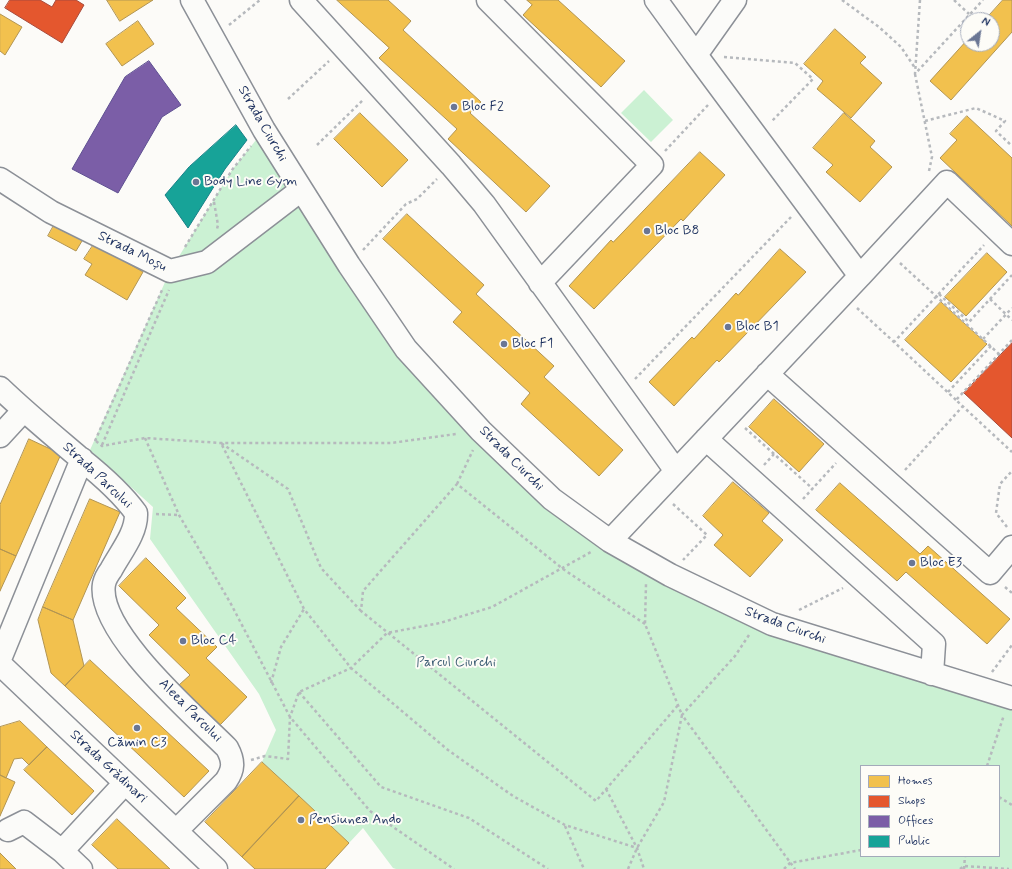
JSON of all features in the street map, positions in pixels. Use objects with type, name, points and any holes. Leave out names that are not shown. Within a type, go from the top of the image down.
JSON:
[{"type":"street","name":"Strada Ciurchi","points":[[192,0],[264,130],[349,265],[406,349],[481,431],[552,499],[610,541],[670,575],[772,624],[981,688],[1008,707]]},
{"type":"street","points":[[301,0],[451,164],[484,204],[676,471]]},
{"type":"street","points":[[488,0],[652,165],[540,283]]},
{"type":"street","points":[[656,0],[860,276]]},
{"type":"street","points":[[696,55],[735,0]]},
{"type":"street","name":"Strada Moșu","points":[[0,179],[51,212],[170,271],[207,262],[301,190]]},
{"type":"street","points":[[610,541],[947,182],[1005,237]]},
{"type":"street","points":[[767,374],[990,573],[1012,547]]},
{"type":"street","name":"Strada Parcului","points":[[0,388],[23,411],[121,495],[136,513],[135,527],[104,582]]},
{"type":"street","points":[[0,436],[23,411]]},
{"type":"street","points":[[706,439],[934,644],[932,674]]},
{"type":"street","points":[[0,659],[82,460]]},
{"type":"street","name":"Aleea Parcului","points":[[104,582],[103,597],[109,614],[123,638],[143,663],[227,748],[232,756],[233,765]]},
{"type":"street","name":"Strada Grădinari","points":[[0,664],[216,869]]},
{"type":"street","points":[[176,831],[226,781],[232,772],[233,765]]},
{"type":"street","points":[[62,851],[125,783]]},
{"type":"street","points":[[8,830],[24,822],[62,851],[80,869]]},
{"type":"path","points":[[214,38],[260,0]]},
{"type":"path","points":[[842,0],[879,27],[901,47],[915,68]]},
{"type":"path","points":[[920,0],[915,74],[932,157],[927,177]]},
{"type":"path","points":[[954,0],[968,12]]},
{"type":"path","points":[[972,12],[983,0]]},
{"type":"path","points":[[915,74],[960,25]]},
{"type":"path","points":[[288,99],[344,46]]},
{"type":"path","points":[[696,55],[795,63],[813,79],[757,137]]},
{"type":"path","points":[[317,145],[378,85]]},
{"type":"path","points":[[652,165],[705,108]]},
{"type":"path","points":[[925,121],[976,108],[1005,121],[996,131],[1012,146]]},
{"type":"path","points":[[102,446],[96,441],[170,271],[232,170],[264,130]]},
{"type":"path","points":[[349,265],[406,204],[417,199],[451,164]]},
{"type":"path","points":[[621,394],[806,202]]},
{"type":"path","points":[[894,342],[938,295],[1005,237]]},
{"type":"path","points":[[885,249],[938,295],[999,354]]},
{"type":"path","points":[[102,446],[170,286],[170,271]]},
{"type":"path","points":[[968,323],[1012,275]]},
{"type":"path","points":[[842,294],[1012,452]]},
{"type":"path","points":[[990,299],[1012,320]]},
{"type":"path","points":[[983,339],[1012,308]]},
{"type":"path","points":[[956,400],[1012,340]]},
{"type":"path","points":[[948,392],[992,346]]},
{"type":"path","points":[[891,485],[963,406]]},
{"type":"path","points":[[729,414],[813,489]]},
{"type":"path","points":[[102,446],[146,438],[221,443],[391,443],[481,431]]},
{"type":"path","points":[[361,611],[363,591],[457,484],[481,431]]},
{"type":"path","points":[[146,438],[179,515],[231,604],[271,684],[290,717],[370,811],[454,869]]},
{"type":"path","points":[[221,443],[304,609],[351,668],[448,750],[513,796],[565,825],[637,848]]},
{"type":"path","points":[[221,443],[288,489],[321,568],[361,611],[387,634],[596,801],[679,704]]},
{"type":"path","points":[[790,515],[850,448]]},
{"type":"path","points":[[1004,524],[996,513],[1000,484],[1012,471]]},
{"type":"path","points":[[457,484],[563,569],[645,624]]},
{"type":"path","points":[[658,490],[707,535],[670,575]]},
{"type":"path","points":[[233,765],[265,756],[288,758],[290,717],[299,692],[351,668],[387,634],[440,623],[492,607],[563,569],[610,541]]},
{"type":"path","points":[[647,562],[645,624],[679,704],[682,715],[795,869]]},
{"type":"path","points":[[772,624],[860,579]]},
{"type":"path","points":[[271,684],[281,647],[304,609]]},
{"type":"path","points":[[628,869],[637,848],[664,802],[682,715],[735,656],[749,634]]},
{"type":"path","points":[[981,688],[1012,645]]},
{"type":"path","points":[[299,692],[381,787],[469,818],[548,869]]},
{"type":"path","points":[[987,765],[1008,707]]},
{"type":"path","points":[[606,789],[637,848],[644,869]]},
{"type":"path","points":[[1000,798],[1012,805]]},
{"type":"path","points":[[565,825],[584,869]]},
{"type":"path","points":[[784,869],[790,863],[860,850]]},
{"type":"path","points":[[965,857],[965,868]]},
{"type":"path","points":[[960,869],[1009,869]]},
{"type":"green space","points":[[644,90],[673,120],[651,142],[621,113]]},
{"type":"green space","name":"Parcul Ciurchi","points":[[264,130],[406,349],[552,499],[752,616],[1012,698],[1012,869],[396,869],[393,868],[363,828],[349,843],[262,762],[276,730],[259,694],[150,539],[153,507],[90,450],[170,271],[232,170]]},
{"type":"building: Homes","points":[[107,0],[153,0],[120,21]]},
{"type":"building: Homes","name":"Bloc F2","points":[[337,0],[388,0],[411,21],[403,30],[481,102],[470,113],[550,186],[526,212],[448,139],[457,129],[379,58],[389,48]]},
{"type":"building: Homes","points":[[527,0],[558,0],[625,61],[601,87],[523,15],[532,5]]},
{"type":"building: Homes","points":[[1003,0],[1012,0],[1012,32],[1000,45],[1000,12],[992,12]]},
{"type":"building: Homes","points":[[0,14],[22,27],[5,55],[0,51]]},
{"type":"building: Homes","points":[[138,21],[154,44],[122,66],[106,44]]},
{"type":"building: Homes","points":[[835,29],[866,57],[860,63],[882,83],[851,118],[817,89],[823,81],[804,64]]},
{"type":"building: Homes","points":[[960,48],[960,52],[994,52],[951,100],[930,81]]},
{"type":"building: Homes","points":[[360,113],[408,160],[382,187],[334,139]]},
{"type":"building: Homes","points":[[844,113],[875,141],[870,147],[892,167],[860,202],[826,172],[833,165],[813,148]]},
{"type":"building: Homes","points":[[967,116],[1012,158],[1012,226],[940,158],[957,140],[950,134]]},
{"type":"building: Homes","name":"Bloc B8","points":[[700,152],[725,175],[683,221],[681,219],[594,309],[569,286],[611,240],[613,242]]},
{"type":"building: Homes","name":"Bloc F1","points":[[407,214],[484,285],[476,294],[554,366],[544,377],[623,450],[599,476],[521,404],[530,393],[453,322],[462,312],[383,239]]},
{"type":"building: Homes","points":[[57,220],[85,236],[76,251],[48,236]]},
{"type":"building: Homes","points":[[94,244],[143,272],[127,300],[85,275],[92,264],[84,259]]},
{"type":"building: Homes","name":"Bloc B1","points":[[780,249],[806,272],[719,362],[717,360],[674,406],[649,382],[692,337],[694,339],[736,293],[738,295]]},
{"type":"building: Homes","points":[[987,253],[1007,272],[966,316],[945,297]]},
{"type":"building: Homes","points":[[941,302],[987,344],[951,382],[905,340]]},
{"type":"building: Homes","points":[[774,399],[824,444],[799,472],[749,427]]},
{"type":"building: Homes","points":[[29,439],[61,454],[16,556],[0,549],[0,505]]},
{"type":"building: Homes","points":[[733,482],[769,513],[762,521],[783,540],[750,577],[714,545],[723,535],[703,516]]},
{"type":"building: Homes","name":"Bloc E3","points":[[840,483],[920,554],[928,546],[1010,619],[987,644],[906,572],[897,581],[816,510]]},
{"type":"building: Homes","points":[[90,499],[120,512],[73,620],[43,607]]},
{"type":"building: Homes","points":[[0,549],[16,556],[0,591]]},
{"type":"building: Homes","name":"Bloc C4","points":[[146,558],[186,598],[176,608],[217,647],[206,658],[247,697],[220,725],[179,685],[190,675],[149,635],[159,625],[119,586]]},
{"type":"building: Homes","points":[[43,607],[73,620],[84,666],[65,686],[51,673],[38,620]]},
{"type":"building: Homes","name":"Cămin C3","points":[[90,660],[209,771],[184,797],[65,686]]},
{"type":"building: Homes","points":[[20,721],[47,747],[29,765],[22,758],[14,759],[6,778],[0,775],[0,727]]},
{"type":"building: Homes","points":[[47,747],[94,791],[72,815],[24,770]]},
{"type":"building: Homes","points":[[262,762],[299,796],[242,857],[205,822]]},
{"type":"building: Homes","points":[[0,775],[15,782],[0,816]]},
{"type":"building: Homes","name":"Pensiunea Ando","points":[[299,796],[349,843],[325,869],[255,869],[242,857]]},
{"type":"building: Homes","points":[[117,819],[170,869],[118,869],[92,845]]},
{"type":"building: Homes","points":[[0,853],[16,869],[0,869]]},
{"type":"building: Shops","points":[[10,0],[40,0],[52,7],[56,0],[76,0],[84,5],[62,43],[5,8]]},
{"type":"building: Shops","points":[[1012,343],[1012,438],[964,393]]},
{"type":"building: Offices","points":[[149,61],[181,105],[162,117],[118,193],[72,169],[125,77]]},
{"type":"building: Public","name":"Body Line Gym","points":[[236,125],[247,140],[225,169],[188,228],[165,195],[189,167]]},
{"type":"place","name":"Bloc F2","points":[[454,107]]},
{"type":"place","name":"Body Line Gym","points":[[196,182]]},
{"type":"place","name":"Bloc B8","points":[[647,231]]},
{"type":"place","name":"Bloc B1","points":[[728,327]]},
{"type":"place","name":"Bloc F1","points":[[504,344]]},
{"type":"place","name":"Bloc E3","points":[[912,563]]},
{"type":"place","name":"Bloc C4","points":[[183,641]]},
{"type":"place","name":"Cămin C3","points":[[137,728]]},
{"type":"place","name":"Pensiunea Ando","points":[[301,820]]}]
